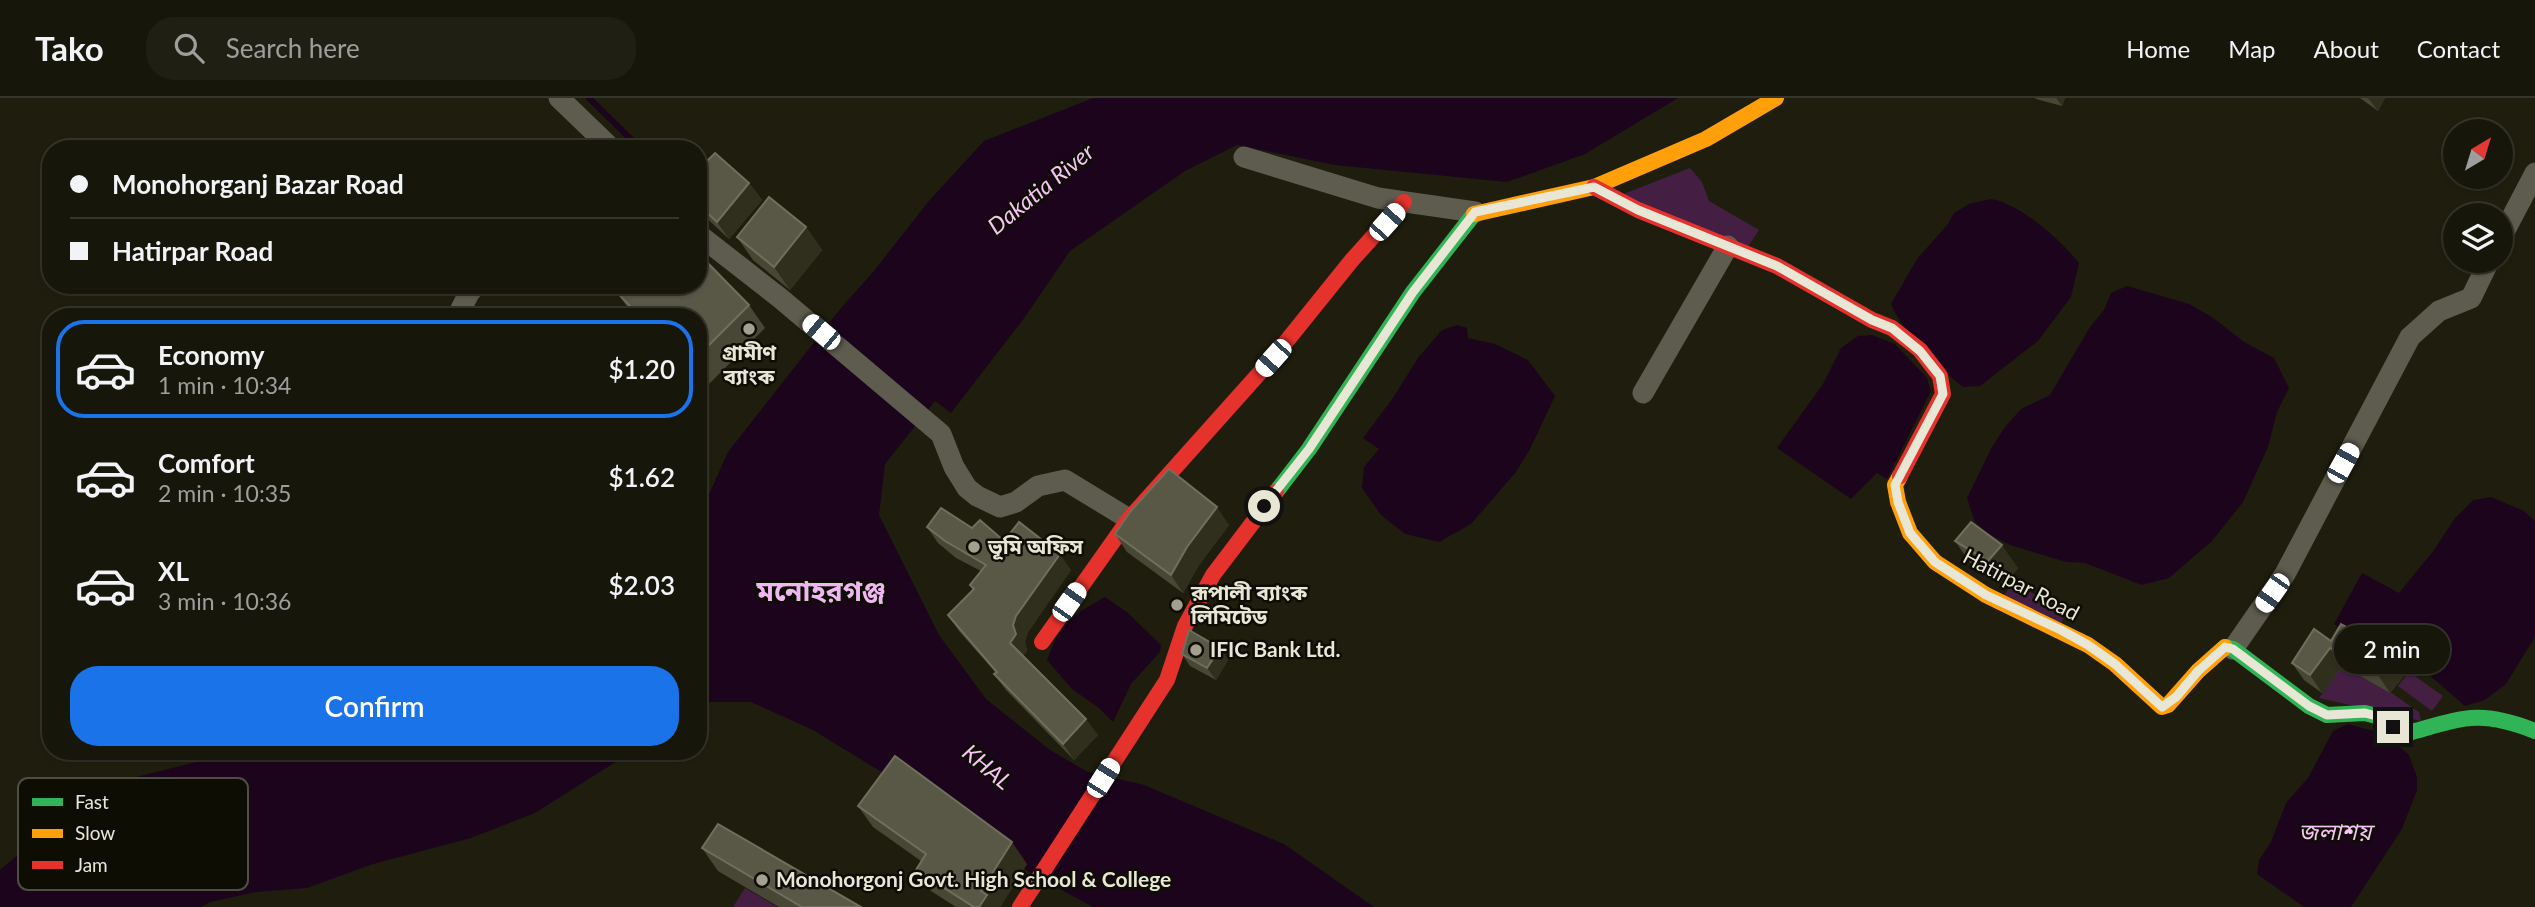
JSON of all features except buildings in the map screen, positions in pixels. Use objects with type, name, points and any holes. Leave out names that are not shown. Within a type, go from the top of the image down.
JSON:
[{"type":"street","points":[[559,98],[602,140]]},
{"type":"street","points":[[1244,157],[1378,198],[1475,212],[1594,187],[1706,139],[1776,98]]},
{"type":"street","points":[[2513,215],[2535,173]]},
{"type":"street","name":"Hatirpar Road","points":[[1594,187],[1638,210],[1777,266],[1872,320],[1892,328],[1920,351],[1940,376],[1943,394],[1895,485],[1898,502],[1910,533],[1935,562],[1986,595],[2088,645],[2115,664],[2162,707],[2176,697],[2225,647],[2233,649]]},
{"type":"street","points":[[1042,642],[1129,519],[1273,358],[1352,260],[1404,202]]},
{"type":"street","points":[[1020,907],[1167,680],[1185,626],[1213,575],[1309,449],[1413,292],[1475,212]]},
{"type":"street","points":[[707,241],[780,298],[941,434],[954,467],[967,488],[977,496],[1000,507],[1016,502],[1038,486],[1065,480],[1129,519]]},
{"type":"street","points":[[1643,393],[1728,246]]},
{"type":"street","points":[[2483,273],[2471,298],[2439,311],[2410,337],[2285,574],[2233,649],[2309,706],[2327,715],[2365,713],[2380,717],[2408,733],[2454,719],[2475,717],[2519,724],[2535,731]]},
{"type":"shaded area","points":[[1690,168],[1702,182],[1709,201],[1759,230],[1745,251],[1621,195]]},
{"type":"shaded area","points":[[2012,583],[2067,611],[2061,624],[2003,598]]},
{"type":"shaded area","points":[[2340,669],[2360,675],[2381,686],[2419,712],[2421,721],[2319,698]]},
{"type":"shaded area","points":[[2409,672],[2443,696],[2432,711],[2398,686]]},
{"type":"shaded area","points":[[745,888],[777,907],[733,907]]},
{"type":"water","points":[[1093,98],[1678,98],[1585,154],[1507,182],[1335,165],[1237,145],[1185,171],[1070,251],[1025,317],[951,413],[935,401],[885,464],[879,515],[939,635],[986,699],[1050,750],[1088,772],[1144,785],[1284,844],[1374,907],[1093,907],[1029,872],[937,806],[813,730],[751,702],[707,704],[707,499],[728,452],[928,202],[984,141]]},
{"type":"water","points":[[1991,199],[2003,202],[2027,215],[2051,234],[2079,263],[2071,297],[2038,341],[1980,386],[1963,387],[1912,337],[1891,304],[1917,259],[1948,224],[1954,213],[1969,204]]},
{"type":"water","points":[[2127,286],[2189,304],[2212,317],[2244,342],[2274,358],[2289,388],[2277,412],[2268,447],[2243,502],[2212,541],[2169,578],[2142,585],[2085,563],[2066,562],[2010,545],[1987,533],[1975,522],[1967,498],[2005,427],[2021,409],[2050,395],[2090,327],[2104,310],[2111,293]]},
{"type":"water","points":[[1457,325],[1467,328],[1468,338],[1495,344],[1528,360],[1555,396],[1516,472],[1471,524],[1439,542],[1405,534],[1381,515],[1362,488],[1364,467],[1379,449],[1363,438],[1418,358],[1442,330]]},
{"type":"water","points":[[1872,335],[1895,344],[1927,378],[1931,391],[1887,479],[1877,473],[1851,499],[1777,448],[1823,384],[1841,348],[1858,336]]},
{"type":"water","points":[[2491,497],[2524,511],[2535,521],[2535,637],[2506,684],[2485,700],[2465,706],[2428,674],[2378,644],[2366,642],[2334,624],[2362,573],[2399,593],[2434,550],[2455,518],[2473,500]]},
{"type":"water","points":[[1105,597],[1128,613],[1161,645],[1160,652],[1131,684],[1113,722],[1099,708],[1072,689],[1047,660],[1057,636],[1068,621]]},
{"type":"water","name":"জলাশয়","points":[[2348,724],[2385,734],[2409,755],[2417,777],[2417,790],[2402,829],[2351,907],[2304,907],[2257,874],[2259,860],[2271,842],[2286,803],[2308,778],[2333,731]]},
{"type":"water","points":[[205,760],[619,760],[535,813],[471,838],[373,864],[307,888],[256,892],[210,902],[201,907],[0,907],[0,870],[18,855],[18,890],[248,890],[248,778],[132,778]]},
{"type":"waterway","points":[[589,98],[632,140]]},
{"type":"traffic: fast","points":[[1276,492],[1309,449],[1413,292],[1474,214]]},
{"type":"traffic: fast","points":[[2225,647],[2233,649],[2309,706],[2327,715],[2365,713],[2380,717],[2408,733],[2471,718],[2499,720],[2535,731]]},
{"type":"traffic: slow","points":[[1474,214],[1594,187],[1706,139],[1776,98]]},
{"type":"traffic: slow","points":[[1900,476],[1895,485],[1898,502],[1910,533],[1935,562],[1986,595],[2088,645],[2115,664],[2162,707],[2168,705],[2198,671],[2225,647]]},
{"type":"traffic: jam","points":[[1594,187],[1638,210],[1777,266],[1872,320],[1892,328],[1920,350],[1940,376],[1943,394],[1900,476]]},
{"type":"traffic: jam","points":[[1042,642],[1129,519],[1273,358],[1352,260],[1404,202]]},
{"type":"traffic: jam","points":[[1020,907],[1167,680],[1185,626],[1213,575],[1276,492]]},
{"type":"place","name":"গ্রামীণ ব্যাংক","points":[[749,329]]},
{"type":"place","name":"ভূমি অফিস","points":[[974,547]]},
{"type":"place","name":"রূপালী ব্যাংক লিমিটেড","points":[[1177,605]]},
{"type":"place","name":"IFIC Bank Ltd.","points":[[1196,650]]},
{"type":"place","name":"Monohorgonj Govt. High School & College","points":[[762,880]]},
{"type":"district","name":"মনোহরগঞ্জ","points":[[821,591]]},
{"type":"route","points":[[1264,506],[1309,449],[1413,292],[1475,212],[1594,187],[1638,210],[1777,266],[1872,320],[1892,328],[1920,351],[1940,376],[1943,394],[1895,485],[1898,502],[1910,533],[1935,562],[1986,595],[2088,645],[2115,664],[2162,707],[2168,705],[2198,671],[2225,647],[2233,649],[2309,706],[2327,715],[2365,713],[2380,717],[2393,727]]},
{"type":"water label","name":"Dakatia River","points":[[1041,189]]},
{"type":"water label","name":"KHAL","points":[[987,767]]}]
